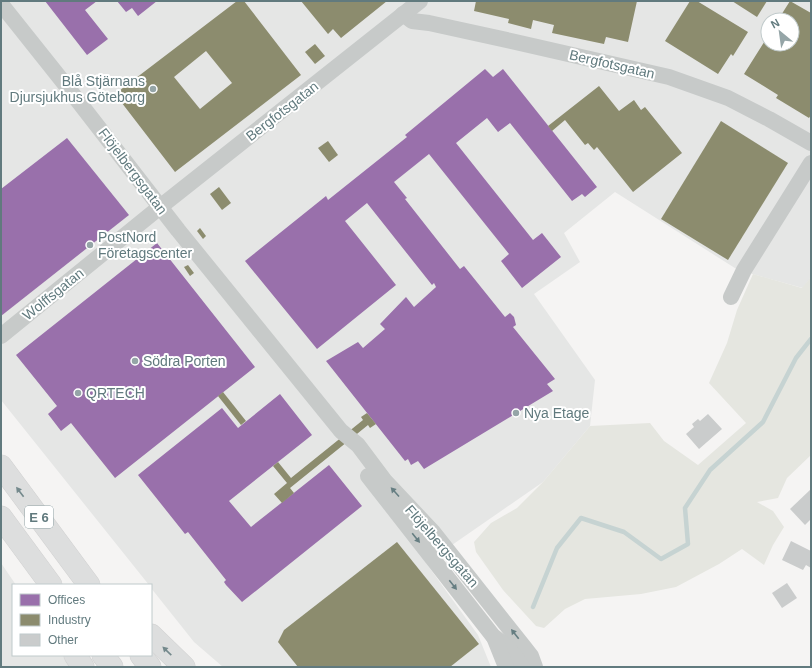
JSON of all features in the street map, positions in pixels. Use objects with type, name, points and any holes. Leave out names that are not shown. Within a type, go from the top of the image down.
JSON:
[{"type":"highway","name":"E 6","points":[[1,466],[83,577]]},
{"type":"highway","name":"E 6","points":[[1,517],[50,584]]},
{"type":"highway","points":[[1,529],[31,584]]},
{"type":"highway","points":[[83,577],[94,584]]},
{"type":"highway","points":[[152,636],[184,667]]},
{"type":"highway","points":[[76,656],[83,667]]},
{"type":"highway","points":[[104,656],[112,667]]},
{"type":"highway","points":[[143,656],[150,667]]},
{"type":"street","name":"Bergfotsgatan","points":[[160,207],[420,1]]},
{"type":"street","name":"Flöjelbergsgatan","points":[[1,4],[160,207],[341,431],[358,445],[385,481],[433,532],[524,647],[535,667]]},
{"type":"street","name":"Bergfotsgatan","points":[[403,14],[412,21],[429,23],[512,41],[669,77],[728,98],[811,143]]},
{"type":"street","points":[[731,297],[744,270],[811,163]]},
{"type":"street","name":"Wolffsgatan","points":[[1,336],[160,207]]},
{"type":"street","name":"Flöjelbergsgatan","points":[[341,431],[358,464],[493,636],[506,667]]},
{"type":"street","name":"Flöjelbergsgatan","points":[[493,636],[508,647],[518,659],[522,667]]},
{"type":"shaded area","points":[[1,1],[811,1],[811,277],[803,288],[738,270],[615,192],[564,233],[580,262],[534,294],[595,380],[590,426],[543,482],[426,563],[478,635],[491,667],[223,667],[194,642],[152,589],[152,584],[148,584],[1,400]]},
{"type":"shaded area","points":[[753,274],[802,288],[811,277],[811,455],[787,478],[778,498],[757,502],[773,511],[784,527],[773,545],[764,565],[742,549],[719,564],[676,587],[641,594],[585,599],[565,609],[544,628],[536,626],[503,590],[476,552],[474,542],[491,523],[517,508],[543,482],[590,426],[650,423],[664,441],[698,465],[746,423],[709,383],[727,343],[737,310]]},
{"type":"shaded area","points":[[1,563],[15,584],[12,584],[12,656],[65,656],[73,667],[1,667]]},
{"type":"building: Offices","points":[[45,1],[97,1],[85,10],[108,39],[87,55]]},
{"type":"building: Offices","points":[[117,1],[157,1],[138,16],[132,8],[126,12]]},
{"type":"building: Offices","points":[[485,69],[493,77],[503,69],[597,187],[585,197],[582,194],[572,201],[510,123],[498,132],[487,118],[456,143],[533,240],[542,233],[561,257],[522,288],[501,261],[509,254],[429,154],[394,182],[407,198],[405,199],[460,269],[464,266],[505,317],[510,313],[514,317],[516,325],[513,327],[555,379],[547,384],[553,391],[424,469],[418,461],[411,465],[408,459],[405,461],[326,361],[358,342],[363,348],[385,329],[380,324],[406,297],[414,307],[436,287],[434,283],[432,285],[367,203],[345,221],[396,285],[317,349],[245,261],[326,196],[328,200],[407,137],[405,135]]},
{"type":"building: Offices","points":[[67,138],[129,215],[1,316],[1,189]]},
{"type":"building: Offices","name":"Södra Porten","points":[[157,243],[255,367],[115,478],[71,423],[61,431],[48,414],[57,406],[16,355]]},
{"type":"building: Offices","points":[[280,394],[312,435],[229,501],[251,527],[329,465],[362,506],[242,602],[226,585],[224,582],[226,580],[188,532],[185,534],[138,475],[222,408],[238,428]]},
{"type":"building: Industry","name":"Blå Stjärnans Djursjukhus Göteborg","points":[[237,1],[244,1],[301,75],[175,172],[115,94]],"holes":[[[206,51],[232,83],[200,109],[174,77]]]},
{"type":"building: Industry","points":[[301,1],[387,1],[341,38],[333,29],[328,34]]},
{"type":"building: Industry","points":[[476,1],[637,1],[628,42],[606,37],[604,44],[552,33],[554,25],[533,20],[531,29],[508,23],[509,19],[474,11]]},
{"type":"building: Industry","points":[[690,1],[697,1],[748,32],[733,56],[731,54],[718,74],[665,41]]},
{"type":"building: Industry","points":[[732,1],[767,1],[757,17]]},
{"type":"building: Industry","points":[[790,1],[811,13],[811,115],[809,118],[776,98],[778,95],[744,74],[760,49],[760,52],[800,52],[800,12],[783,12]]},
{"type":"building: Industry","points":[[315,44],[325,56],[315,64],[305,52]]},
{"type":"building: Industry","points":[[599,86],[619,111],[634,100],[641,110],[645,107],[682,153],[633,192],[597,147],[594,150],[588,143],[585,145],[565,120],[552,131],[548,126]]},
{"type":"building: Industry","points":[[721,121],[788,163],[728,260],[661,219]]},
{"type":"building: Industry","points":[[328,141],[338,155],[329,162],[318,148]]},
{"type":"building: Industry","points":[[219,187],[231,203],[222,210],[210,194]]},
{"type":"building: Industry","points":[[200,228],[206,236],[203,239],[197,231]]},
{"type":"building: Industry","points":[[188,265],[194,273],[190,276],[184,267]]},
{"type":"building: Industry","points":[[223,392],[246,421],[241,425],[218,396]]},
{"type":"building: Industry","points":[[367,413],[376,424],[370,428],[368,425],[290,488],[294,493],[282,503],[274,494],[287,483],[273,466],[278,462],[291,478],[363,420],[361,417]]},
{"type":"building: Industry","points":[[397,542],[479,644],[450,667],[298,667],[278,642],[284,630]]},
{"type":"building: Other","points":[[708,414],[722,429],[699,449],[686,434],[694,427],[692,424],[698,419],[700,421]]},
{"type":"building: Other","points":[[811,489],[811,519],[805,525],[790,509]]},
{"type":"building: Other","points":[[791,541],[811,551],[811,568],[806,565],[803,570],[782,560]]},
{"type":"building: Other","points":[[787,583],[797,598],[782,608],[772,593]]},
{"type":"waterway","points":[[533,607],[557,548],[581,518],[624,532],[661,559],[688,544],[685,508],[710,470],[763,422],[796,358],[811,339]]},
{"type":"place","name":"Blå Stjärnans Djursjukhus Göteborg","points":[[153,89]]},
{"type":"place","name":"PostNord Företagscenter","points":[[90,245]]},
{"type":"place","name":"Södra Porten","points":[[135,361]]},
{"type":"place","name":"QRTECH","points":[[78,393]]},
{"type":"place","name":"Nya Etage","points":[[516,413]]}]
